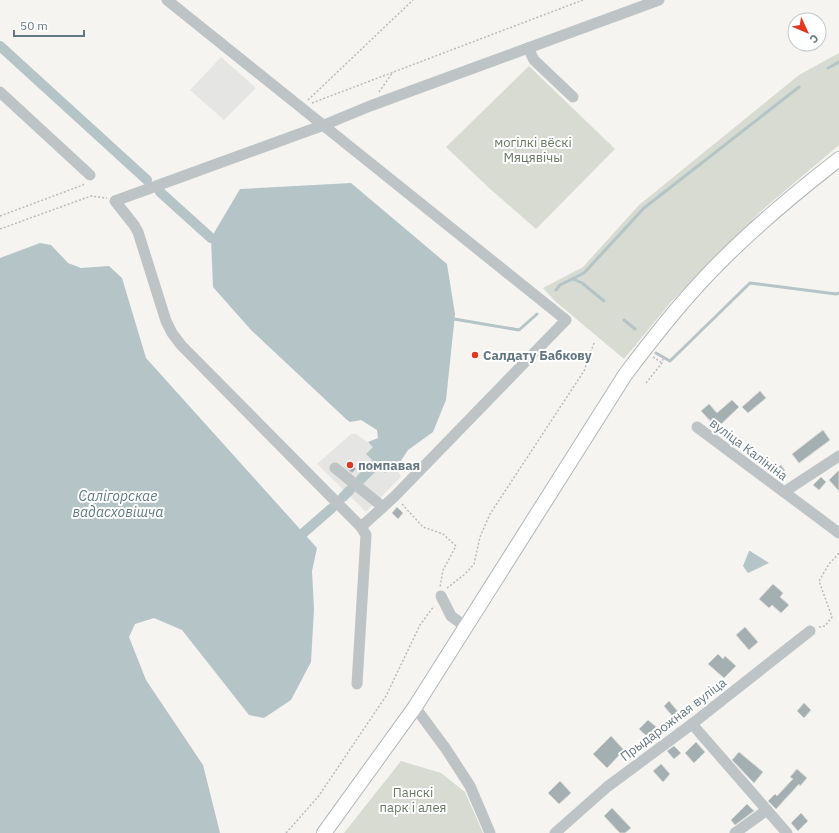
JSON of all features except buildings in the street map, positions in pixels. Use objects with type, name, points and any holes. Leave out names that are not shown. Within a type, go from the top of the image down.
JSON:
[{"type":"main road","points":[[324,833],[415,707],[625,375],[653,337],[700,283],[745,238],[792,196],[839,159]]},
{"type":"street","points":[[167,0],[566,320],[395,496],[361,527]]},
{"type":"street","points":[[357,684],[366,535],[361,527],[181,345],[172,333],[166,320],[138,232],[116,201],[659,0]]},
{"type":"street","points":[[528,48],[534,60],[573,97]]},
{"type":"street","points":[[0,92],[90,175]]},
{"type":"street","name":"вуліца Калініна","points":[[697,427],[839,533]]},
{"type":"street","name":"вуліца Калініна","points":[[784,492],[839,456]]},
{"type":"street","points":[[334,468],[383,507]]},
{"type":"street","points":[[440,596],[451,616],[466,628]]},
{"type":"street","name":"Прыдарожная вуліца","points":[[555,833],[607,787],[692,724],[810,631]]},
{"type":"street","points":[[415,707],[470,786],[490,833]]},
{"type":"street","points":[[692,724],[787,833]]},
{"type":"street","points":[[736,833],[767,810]]},
{"type":"path","points":[[301,107],[413,0]]},
{"type":"path","points":[[301,107],[583,0]]},
{"type":"path","points":[[370,106],[393,72]]},
{"type":"path","points":[[0,216],[83,185],[90,175]]},
{"type":"path","points":[[0,229],[91,196],[113,198],[116,201]]},
{"type":"path","points":[[286,833],[318,797],[386,696],[420,625],[440,596],[474,564],[480,536],[490,514],[584,371],[594,343]]},
{"type":"path","points":[[655,359],[662,363]]},
{"type":"path","points":[[646,383],[662,363],[663,359]]},
{"type":"path","points":[[395,496],[423,527],[443,534],[456,546],[443,570],[439,590],[440,596]]},
{"type":"path","points":[[810,631],[825,626],[832,617],[819,581],[829,564],[839,554]]},
{"type":"shaded area","points":[[221,57],[256,88],[224,120],[190,90]]},
{"type":"shaded area","points":[[351,434],[356,434],[373,446],[396,468],[401,477],[366,512],[317,464]]},
{"type":"green space","points":[[839,53],[839,145],[760,212],[671,302],[624,359],[555,301],[543,288],[583,267],[639,205],[799,75]]},
{"type":"green space","name":"могілкі вёскі Мяцявічы","points":[[529,66],[615,149],[536,229],[489,188],[446,147]]},
{"type":"green space","name":"Панскі парк і алея","points":[[401,761],[441,773],[465,792],[483,833],[344,833]]},
{"type":"water","points":[[351,183],[447,264],[455,314],[446,400],[433,432],[408,450],[396,468],[392,465],[385,473],[366,454],[373,447],[368,442],[378,438],[377,430],[361,420],[350,422],[346,419],[251,330],[213,287],[211,238],[240,189]]},
{"type":"water","name":"Салігорскае вадасховішча","points":[[40,243],[51,245],[68,263],[81,268],[109,266],[122,278],[146,358],[317,548],[312,571],[314,609],[311,662],[291,700],[264,718],[249,715],[182,630],[154,618],[135,624],[129,637],[146,680],[203,765],[220,833],[0,833],[0,258]]},
{"type":"water","points":[[749,551],[769,563],[748,573],[743,566]]},
{"type":"waterway","points":[[0,46],[147,180]]},
{"type":"waterway","points":[[828,68],[839,62]]},
{"type":"waterway","points":[[556,290],[560,285],[584,273],[644,208],[799,87]]},
{"type":"waterway","points":[[160,192],[211,238]]},
{"type":"waterway","points":[[573,279],[582,283],[604,301]]},
{"type":"waterway","points":[[656,353],[670,361],[750,283],[836,294],[839,293]]},
{"type":"waterway","points":[[454,319],[519,330],[537,314]]},
{"type":"waterway","points":[[624,320],[635,329]]},
{"type":"waterway","points":[[361,479],[376,464]]},
{"type":"waterway","points":[[343,497],[350,490]]},
{"type":"waterway","points":[[293,542],[332,508]]},
{"type":"place","name":"Салдату Бабкову","points":[[475,355]]},
{"type":"place","name":"помпавая","points":[[350,465]]}]
